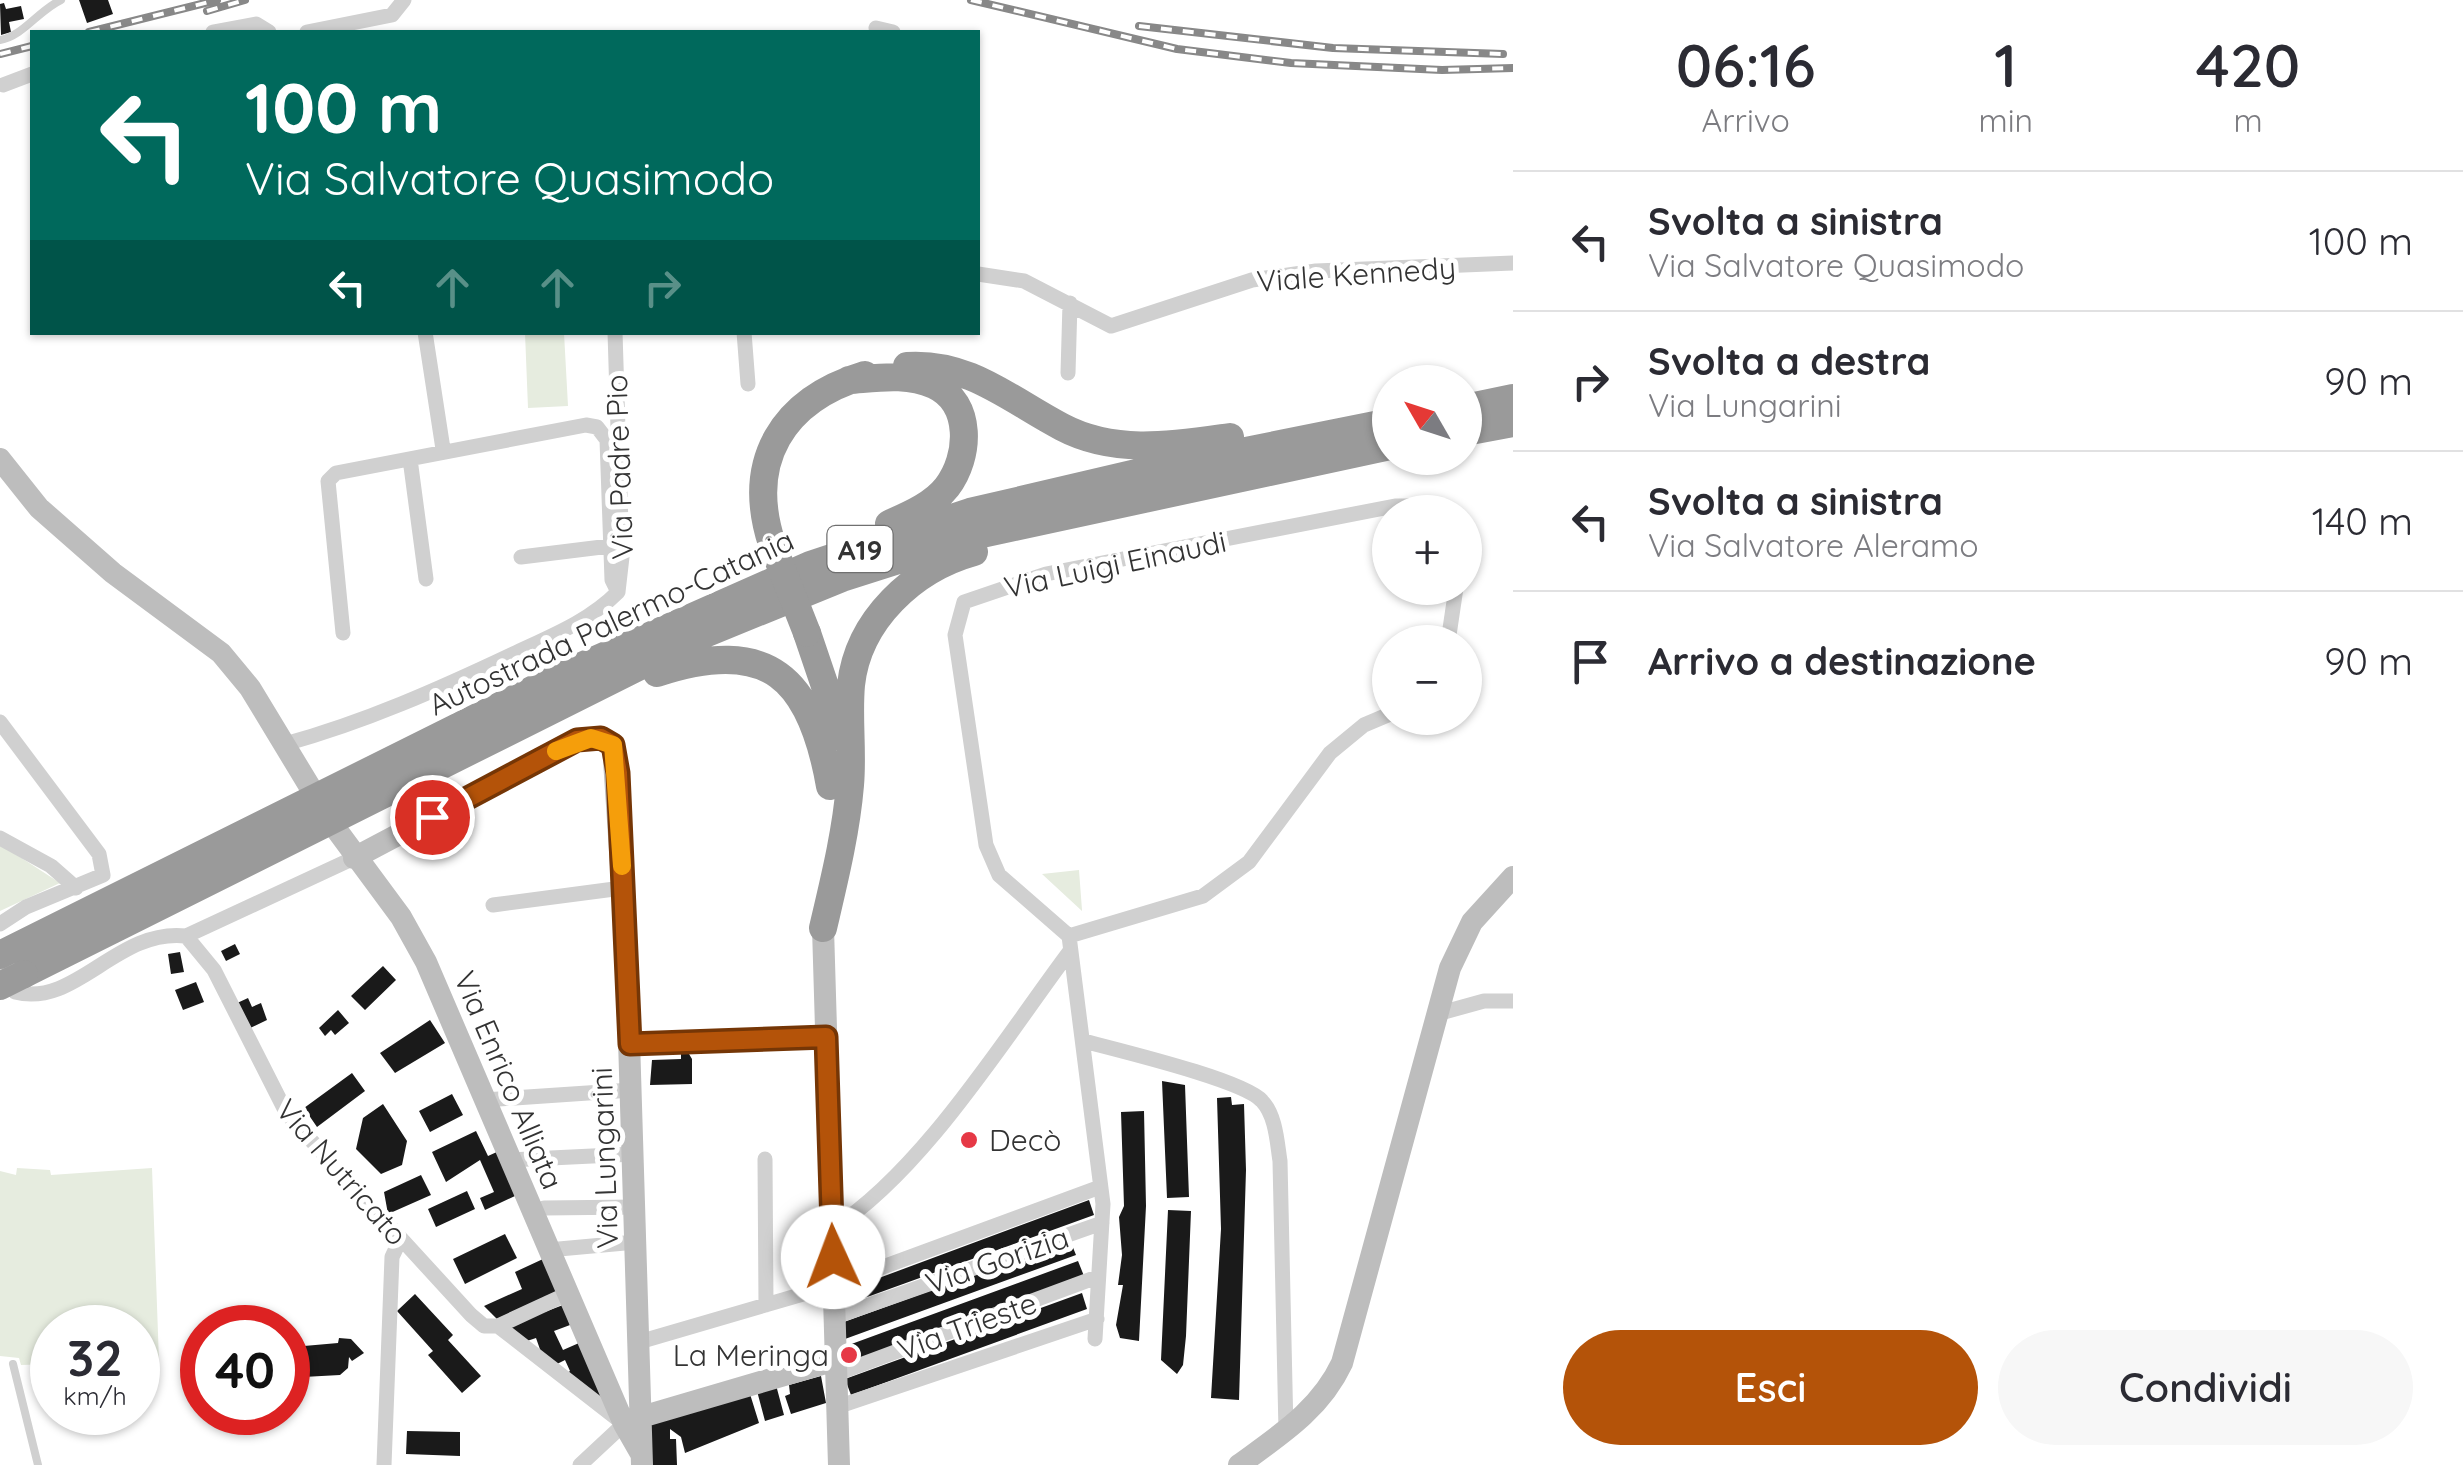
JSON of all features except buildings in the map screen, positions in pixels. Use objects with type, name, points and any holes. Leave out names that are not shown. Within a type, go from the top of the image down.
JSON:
[{"type":"highway","points":[[823,928],[832,729],[826,689],[760,508],[768,456],[796,412],[818,394],[849,380],[895,366],[928,365],[958,370],[990,384],[1063,428],[1115,444],[1153,448],[1372,422]]},
{"type":"highway","points":[[364,773],[428,733],[562,664],[804,556],[919,511],[947,488],[964,448],[965,428],[951,398],[920,380],[849,380]]},
{"type":"highway","points":[[1482,416],[1513,398]]},
{"type":"highway","points":[[1482,424],[1513,423]]},
{"type":"highway","name":"Autostrada Palermo-Catania","points":[[6,959],[568,672],[810,565],[970,512],[1372,424]]},
{"type":"highway","name":"Autostrada Palermo-Catania","points":[[6,959],[466,750],[702,635],[842,578],[977,535],[1372,450]]},
{"type":"highway","points":[[823,928],[846,824],[855,663],[874,621],[908,586],[968,554],[1152,508],[1372,462]]},
{"type":"highway","points":[[466,750],[695,660],[741,661],[780,675],[798,691],[822,736],[830,786]]},
{"type":"street","points":[[317,30],[392,15],[404,0]]},
{"type":"street","points":[[224,30],[256,24],[266,30]]},
{"type":"street","points":[[1,86],[10,79],[30,74]]},
{"type":"street","points":[[1,86],[30,84]]},
{"type":"street","name":"Viale Kennedy","points":[[980,274],[1024,281],[1112,326],[1252,280],[1316,271],[1513,263]]},
{"type":"street","points":[[1068,373],[1070,303]]},
{"type":"street","points":[[424,335],[443,449]]},
{"type":"street","name":"Via Padre Pio","points":[[285,744],[360,723],[586,621],[618,592],[622,557],[614,335]]},
{"type":"street","points":[[744,335],[748,384]]},
{"type":"street","points":[[343,633],[328,480],[336,473],[443,449],[597,427],[607,440],[612,580],[618,592]]},
{"type":"street","points":[[410,458],[426,578]]},
{"type":"street","points":[[0,460],[39,508],[113,573],[221,653],[310,787]]},
{"type":"street","name":"Via Luigi Einaudi","points":[[1070,944],[999,875],[986,846],[955,635],[964,602],[1046,574],[1372,510]]},
{"type":"street","points":[[521,557],[610,546]]},
{"type":"street","points":[[0,722],[99,854],[103,876],[26,907],[6,959],[15,992],[44,995],[162,933],[186,936],[354,858]]},
{"type":"street","points":[[832,1229],[866,1208],[942,1121],[1070,944],[1202,896],[1249,862],[1330,753],[1372,722]]},
{"type":"street","name":"Via Lungarini","points":[[354,858],[577,740],[601,738],[613,745],[617,755],[634,1154],[639,1342],[632,1420]]},
{"type":"street","name":"Via Enrico Alliata","points":[[336,830],[401,917],[426,962],[567,1294],[632,1420],[642,1460]]},
{"type":"street","points":[[0,838],[51,866],[76,888]]},
{"type":"street","points":[[1239,1465],[1286,1431],[1330,1387],[1342,1363],[1450,968],[1472,922],[1513,877]]},
{"type":"street","points":[[493,905],[622,888]]},
{"type":"street","points":[[823,928],[839,1465]]},
{"type":"street","name":"Via Nutricato","points":[[186,936],[214,970],[287,1114],[400,1240],[484,1326],[498,1326],[632,1420]]},
{"type":"street","points":[[1070,944],[1100,1187],[1102,1224],[1095,1339]]},
{"type":"street","points":[[1437,1014],[1484,1001],[1513,1001]]},
{"type":"street","points":[[630,1044],[826,1037]]},
{"type":"street","points":[[1084,1040],[1229,1084],[1262,1100],[1273,1122],[1280,1161],[1286,1431]]},
{"type":"street","points":[[484,1100],[632,1090]]},
{"type":"street","points":[[508,1160],[634,1154]]},
{"type":"street","points":[[765,1160],[766,1305]]},
{"type":"street","points":[[639,1342],[834,1285],[1100,1187]]},
{"type":"street","points":[[544,1208],[635,1207]]},
{"type":"street","name":"Via Gorizia","points":[[835,1317],[1102,1224]]},
{"type":"street","points":[[384,1465],[392,1258],[400,1240]]},
{"type":"street","points":[[548,1250],[636,1242]]},
{"type":"street","name":"Via Trieste","points":[[836,1367],[1097,1277]]},
{"type":"street","points":[[498,1326],[567,1294]]},
{"type":"street","points":[[837,1407],[1097,1319]]},
{"type":"street","points":[[580,1465],[632,1420],[836,1367]]},
{"type":"lane","points":[[0,40],[10,38],[40,9],[61,0]]},
{"type":"lane","points":[[13,1364],[38,1465]]},
{"type":"shaded area","points":[[525,335],[564,335],[568,406],[528,408]]},
{"type":"shaded area","points":[[0,844],[60,883],[0,911]]},
{"type":"shaded area","points":[[1079,870],[1082,910],[1082,911],[1042,874]]},
{"type":"shaded area","points":[[17,1168],[50,1170],[51,1175],[152,1168],[157,1305],[30,1305],[30,1365],[21,1365],[19,1358],[0,1356],[0,1171],[16,1175]]},
{"type":"railway","points":[[97,30],[217,0]]},
{"type":"railway","points":[[207,11],[245,0]]},
{"type":"railway","points":[[971,0],[1177,49],[1291,63],[1442,70],[1513,68]]},
{"type":"railway","points":[[1139,26],[1333,48],[1503,54]]},
{"type":"railway","points":[[0,54],[30,46]]},
{"type":"slow traffic","points":[[556,751],[591,738],[601,738],[613,745],[617,755],[622,866]]},
{"type":"place","name":"Decò","points":[[969,1140]]},
{"type":"place","name":"La Meringa","points":[[849,1355]]},
{"type":"route","points":[[432,817],[577,740],[601,738],[613,745],[617,755],[630,1044],[826,1037],[833,1257]]}]
